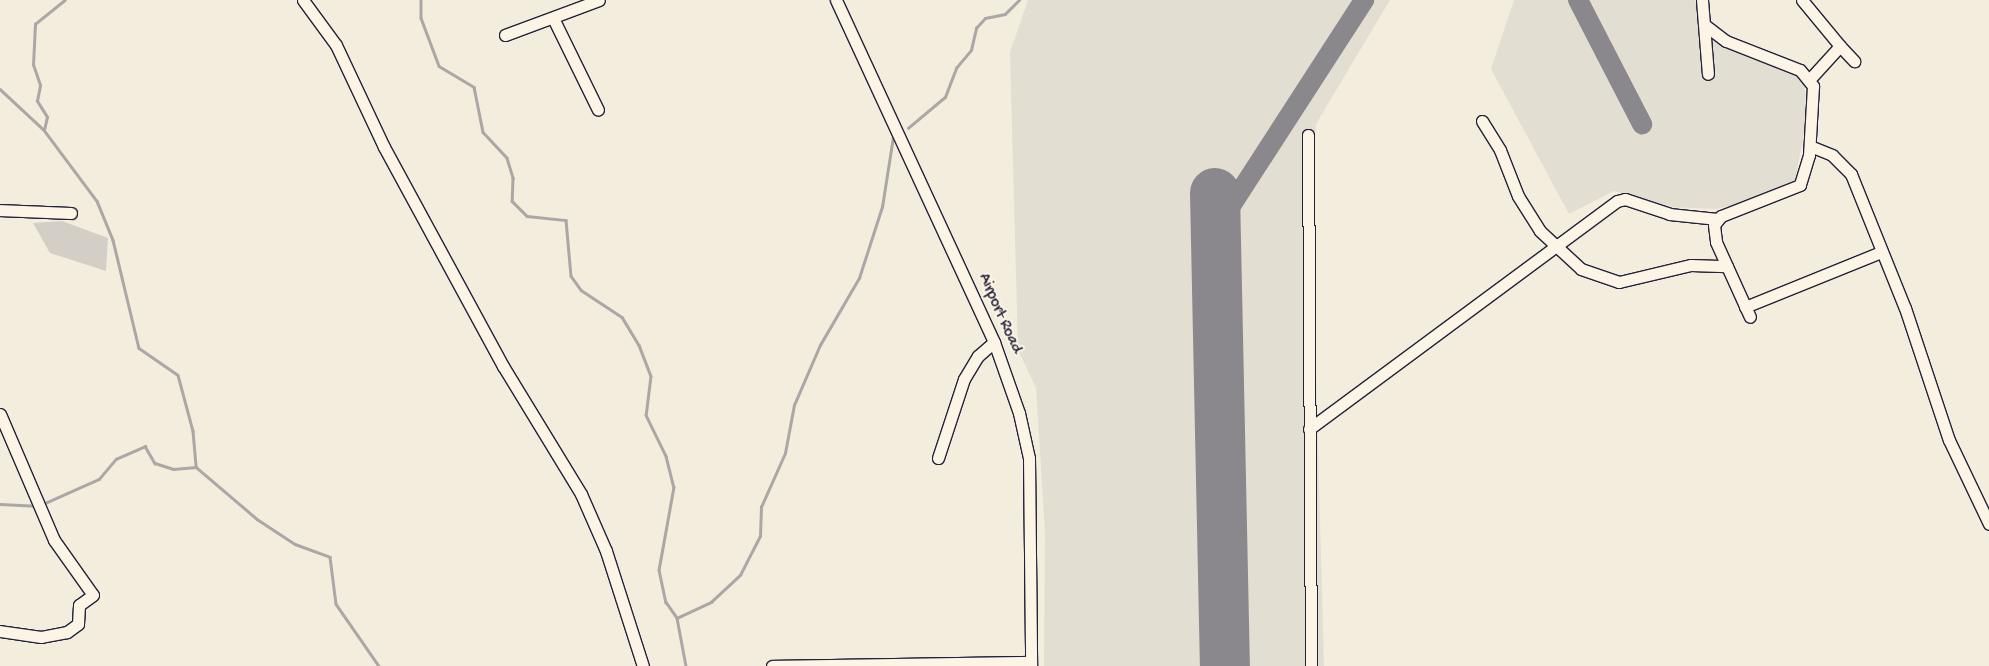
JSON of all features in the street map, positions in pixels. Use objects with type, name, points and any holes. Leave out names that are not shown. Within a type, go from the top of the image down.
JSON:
[{"type":"street","points":[[303,0],[344,60],[384,147],[503,366],[581,494],[606,551],[643,666]]},
{"type":"street","points":[[504,35],[599,0]]},
{"type":"street","name":"Airport Road","points":[[836,0],[994,342],[1019,413],[1029,458],[1031,664]]},
{"type":"street","points":[[1702,0],[1706,26],[1708,74]]},
{"type":"street","points":[[1802,0],[1854,61]]},
{"type":"street","points":[[553,18],[598,110]]},
{"type":"street","points":[[1309,429],[1537,259],[1561,246],[1593,218],[1625,199],[1670,214],[1717,220],[1800,185],[1810,146],[1813,86],[1800,70],[1726,41],[1706,26]]},
{"type":"street","points":[[1809,80],[1840,46]]},
{"type":"street","points":[[1482,121],[1500,150],[1518,196],[1540,231],[1561,246],[1581,269],[1609,280],[1691,264],[1727,266]]},
{"type":"street","points":[[1308,135],[1311,666]]},
{"type":"street","points":[[1810,146],[1847,167],[1881,252],[1946,432],[1989,524]]},
{"type":"street","points":[[0,210],[71,213]]},
{"type":"street","points":[[1717,220],[1714,235],[1748,312],[1881,252]]},
{"type":"street","points":[[938,458],[964,379],[978,356],[994,342]]},
{"type":"street","points":[[0,414],[54,540],[93,595],[79,605],[78,624],[67,632],[41,637],[0,631]]},
{"type":"street","points":[[772,666],[1031,664]]},
{"type":"shaded area","points":[[1028,0],[1390,0],[1316,124],[1311,191],[1324,666],[1044,666],[1045,533],[1036,388],[1018,350],[1010,52]]},
{"type":"shaded area","points":[[1514,0],[1695,0],[1703,31],[1714,42],[1790,70],[1805,84],[1806,122],[1795,181],[1765,198],[1716,209],[1673,207],[1614,191],[1569,214],[1491,69]]},
{"type":"shaded area","points":[[62,221],[108,238],[106,271],[50,253],[33,223]]},
{"type":"waterway","points":[[44,130],[47,117],[37,101],[40,85],[33,65],[35,24],[65,0]]},
{"type":"waterway","points":[[421,0],[421,18],[439,66],[474,87],[483,132],[507,158],[513,178],[512,201],[527,216],[566,220],[571,276],[581,290],[622,317],[639,345],[651,376],[646,415],[666,456],[674,487],[659,570],[666,602],[677,618],[686,666]]},
{"type":"waterway","points":[[908,128],[945,97],[956,68],[971,50],[976,28],[985,18],[1005,14],[1019,0]]},
{"type":"waterway","points":[[0,89],[44,130],[97,201],[113,240],[139,348],[178,375],[193,431],[196,467],[257,519],[295,544],[330,557],[336,604],[379,666]]},
{"type":"waterway","points":[[677,618],[711,602],[740,575],[760,536],[761,507],[785,453],[794,405],[820,345],[859,278],[882,207],[893,137]]},
{"type":"waterway","points":[[43,504],[99,479],[116,459],[145,446],[155,463],[173,469],[196,467]]},
{"type":"waterway","points":[[0,504],[35,506]]},
{"type":"taxiway","points":[[1216,229],[1364,0]]},
{"type":"taxiway","points":[[1578,0],[1642,124]]},
{"type":"runway","points":[[1215,193],[1225,666]]}]
